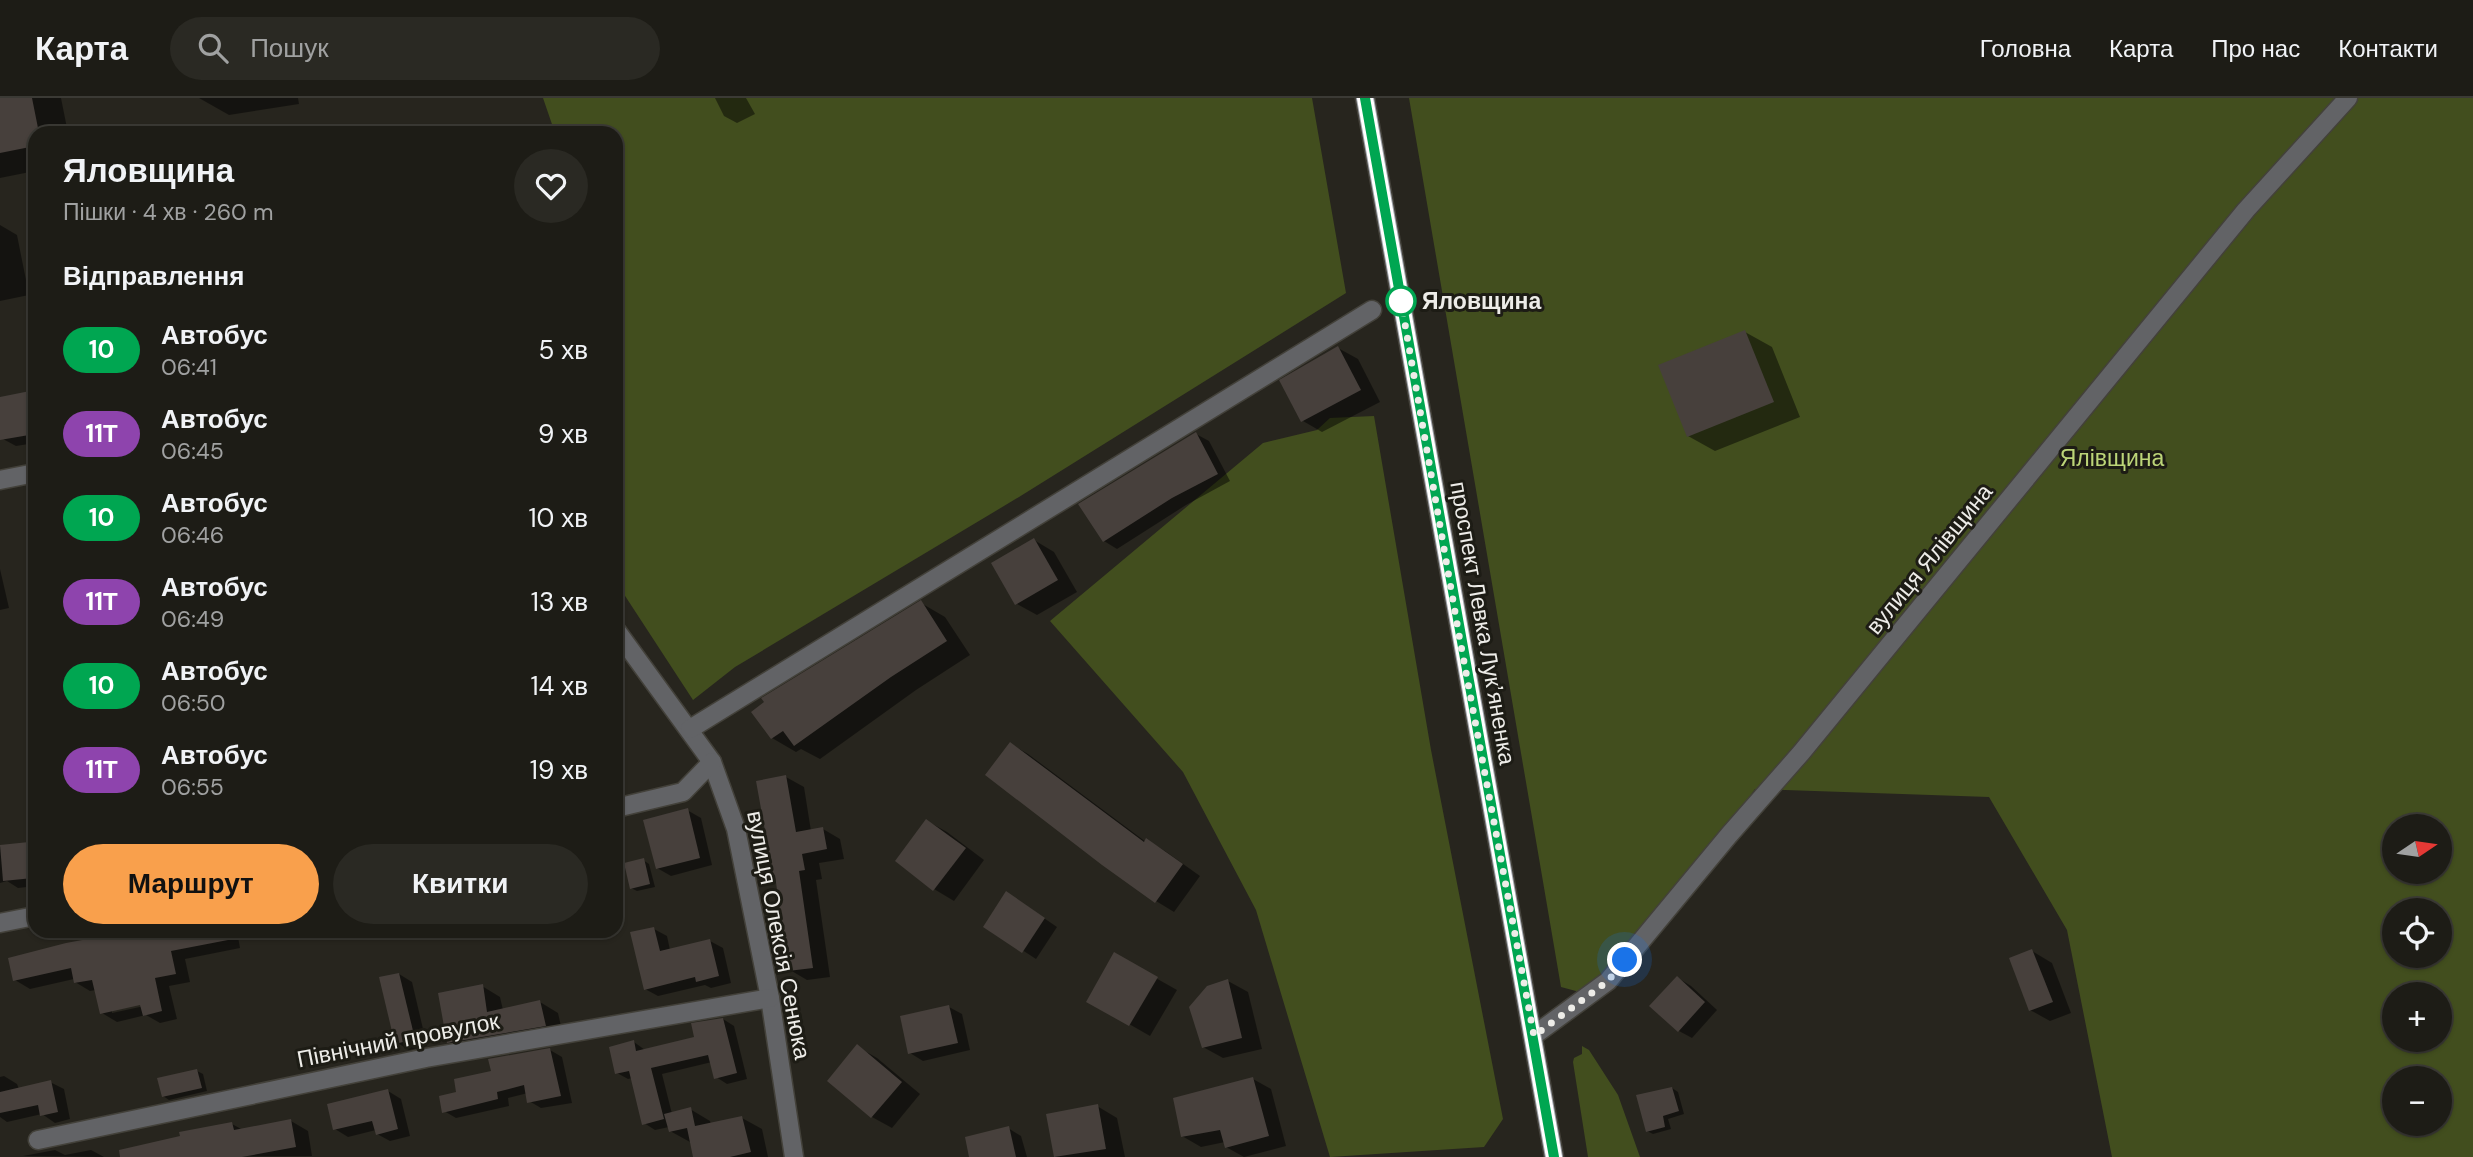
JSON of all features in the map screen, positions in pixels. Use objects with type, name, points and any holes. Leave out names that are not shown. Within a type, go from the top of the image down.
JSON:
[{"type":"main road","name":"проспект Левка Лукʼяненка","points":[[1365,98],[1554,1157]]},
{"type":"street","name":"вулиця Ялівщина","points":[[1534,1036],[1608,981],[1801,753],[2246,210],[2348,98]]},
{"type":"street","points":[[690,729],[1372,310]]},
{"type":"street","points":[[0,480],[28,474]]},
{"type":"street","name":"вулиця Олексія Сенюка","points":[[623,639],[712,762],[736,829],[770,998],[794,1157]]},
{"type":"street","points":[[623,806],[683,792],[712,762]]},
{"type":"street","points":[[0,923],[28,917]]},
{"type":"street","name":"Північний провулок","points":[[38,1140],[426,1058],[770,998]]},
{"type":"green space","points":[[543,98],[1312,98],[1346,293],[1019,497],[735,667],[693,700],[623,593],[623,126],[553,126]]},
{"type":"green space","name":"Ялівщина","points":[[1409,98],[2473,98],[2473,1157],[2112,1157],[2067,930],[1989,797],[1755,789],[1712,850],[1587,994],[1561,987]]},
{"type":"green space","points":[[1374,416],[1431,750],[1503,1119],[1484,1147],[1330,1157],[1256,910],[1183,772],[1050,621],[1263,443],[1317,430],[1330,418]]},
{"type":"green space","points":[[1582,1046],[1589,1050],[1618,1095],[1640,1157],[1588,1157],[1573,1062],[1574,1058],[1582,1054]]},
{"type":"building","points":[[0,98],[32,98],[38,126],[28,126],[28,147],[0,153]]},
{"type":"building","points":[[1745,330],[1774,402],[1687,437],[1658,365]]},
{"type":"building","points":[[1338,346],[1361,390],[1301,422],[1279,380]]},
{"type":"building","points":[[28,391],[28,435],[0,440],[0,397]]},
{"type":"building","points":[[1196,432],[1218,474],[1172,498],[1103,542],[1078,504]]},
{"type":"building","points":[[1034,538],[1058,580],[1015,605],[991,563]]},
{"type":"building","points":[[921,600],[947,641],[794,746],[783,731],[771,739],[751,712],[764,702],[761,698]]},
{"type":"building","points":[[1010,742],[1144,842],[1146,838],[1183,864],[1155,903],[985,775]]},
{"type":"building","points":[[786,775],[796,832],[823,827],[827,849],[802,854],[805,870],[799,871],[813,968],[788,971],[775,875],[756,781]]},
{"type":"building","points":[[688,808],[700,858],[656,869],[643,820]]},
{"type":"building","points":[[926,819],[966,848],[933,891],[895,861]]},
{"type":"building","points":[[28,842],[28,878],[3,881],[0,845]]},
{"type":"building","points":[[644,858],[650,884],[630,889],[624,863]]},
{"type":"building","points":[[1006,891],[1045,918],[1022,953],[983,927]]},
{"type":"building","points":[[654,927],[660,951],[710,939],[719,976],[696,982],[695,977],[644,990],[630,932]]},
{"type":"building","points":[[93,938],[228,940],[171,951],[176,974],[155,978],[162,1011],[143,1016],[140,1005],[100,1014],[92,980],[74,983],[71,968],[13,981],[8,958]]},
{"type":"building","points":[[2032,949],[2053,1002],[2029,1011],[2009,958]]},
{"type":"building","points":[[1114,952],[1158,977],[1129,1026],[1086,1002]]},
{"type":"building","points":[[399,973],[415,1039],[395,1044],[379,977]]},
{"type":"building","points":[[1677,976],[1705,1002],[1678,1032],[1649,1006]]},
{"type":"building","points":[[1228,979],[1242,1038],[1202,1048],[1189,1007],[1207,986]]},
{"type":"building","points":[[483,984],[487,1012],[540,1000],[546,1026],[447,1043],[438,993]]},
{"type":"building","points":[[949,1005],[958,1043],[908,1054],[900,1016]]},
{"type":"building","points":[[723,1018],[737,1073],[714,1079],[708,1055],[651,1068],[664,1119],[642,1125],[629,1071],[615,1074],[609,1047],[634,1040],[636,1051],[694,1037],[691,1023]]},
{"type":"building","points":[[857,1044],[902,1082],[871,1118],[827,1081]]},
{"type":"building","points":[[550,1048],[561,1096],[527,1103],[524,1085],[497,1092],[498,1099],[442,1113],[439,1096],[456,1092],[454,1079],[491,1071],[488,1059]]},
{"type":"building","points":[[197,1069],[202,1088],[162,1097],[157,1078]]},
{"type":"building","points":[[1253,1077],[1269,1136],[1225,1148],[1220,1130],[1181,1137],[1173,1098]]},
{"type":"building","points":[[51,1080],[58,1112],[40,1116],[38,1105],[0,1113],[0,1092]]},
{"type":"building","points":[[1672,1087],[1679,1111],[1663,1116],[1665,1127],[1646,1132],[1636,1095]]},
{"type":"building","points":[[388,1089],[398,1129],[376,1135],[372,1121],[333,1130],[327,1104]]},
{"type":"building","points":[[1098,1104],[1106,1149],[1054,1157],[1046,1114]]},
{"type":"building","points":[[691,1107],[695,1126],[742,1116],[751,1152],[730,1157],[693,1157],[687,1128],[669,1132],[664,1114]]},
{"type":"building","points":[[291,1119],[296,1147],[242,1157],[120,1157],[119,1150],[180,1136],[179,1132],[232,1122],[234,1130]]},
{"type":"building","points":[[1009,1126],[1016,1157],[969,1157],[965,1137]]},
{"type":"bus line","name":"10","points":[[1365,98],[1554,1157]]},
{"type":"place","name":"Яловщина","points":[[1401,301]]},
{"type":"route","points":[[1401,301],[1459,635],[1534,1036],[1608,981],[1625,960]]}]
